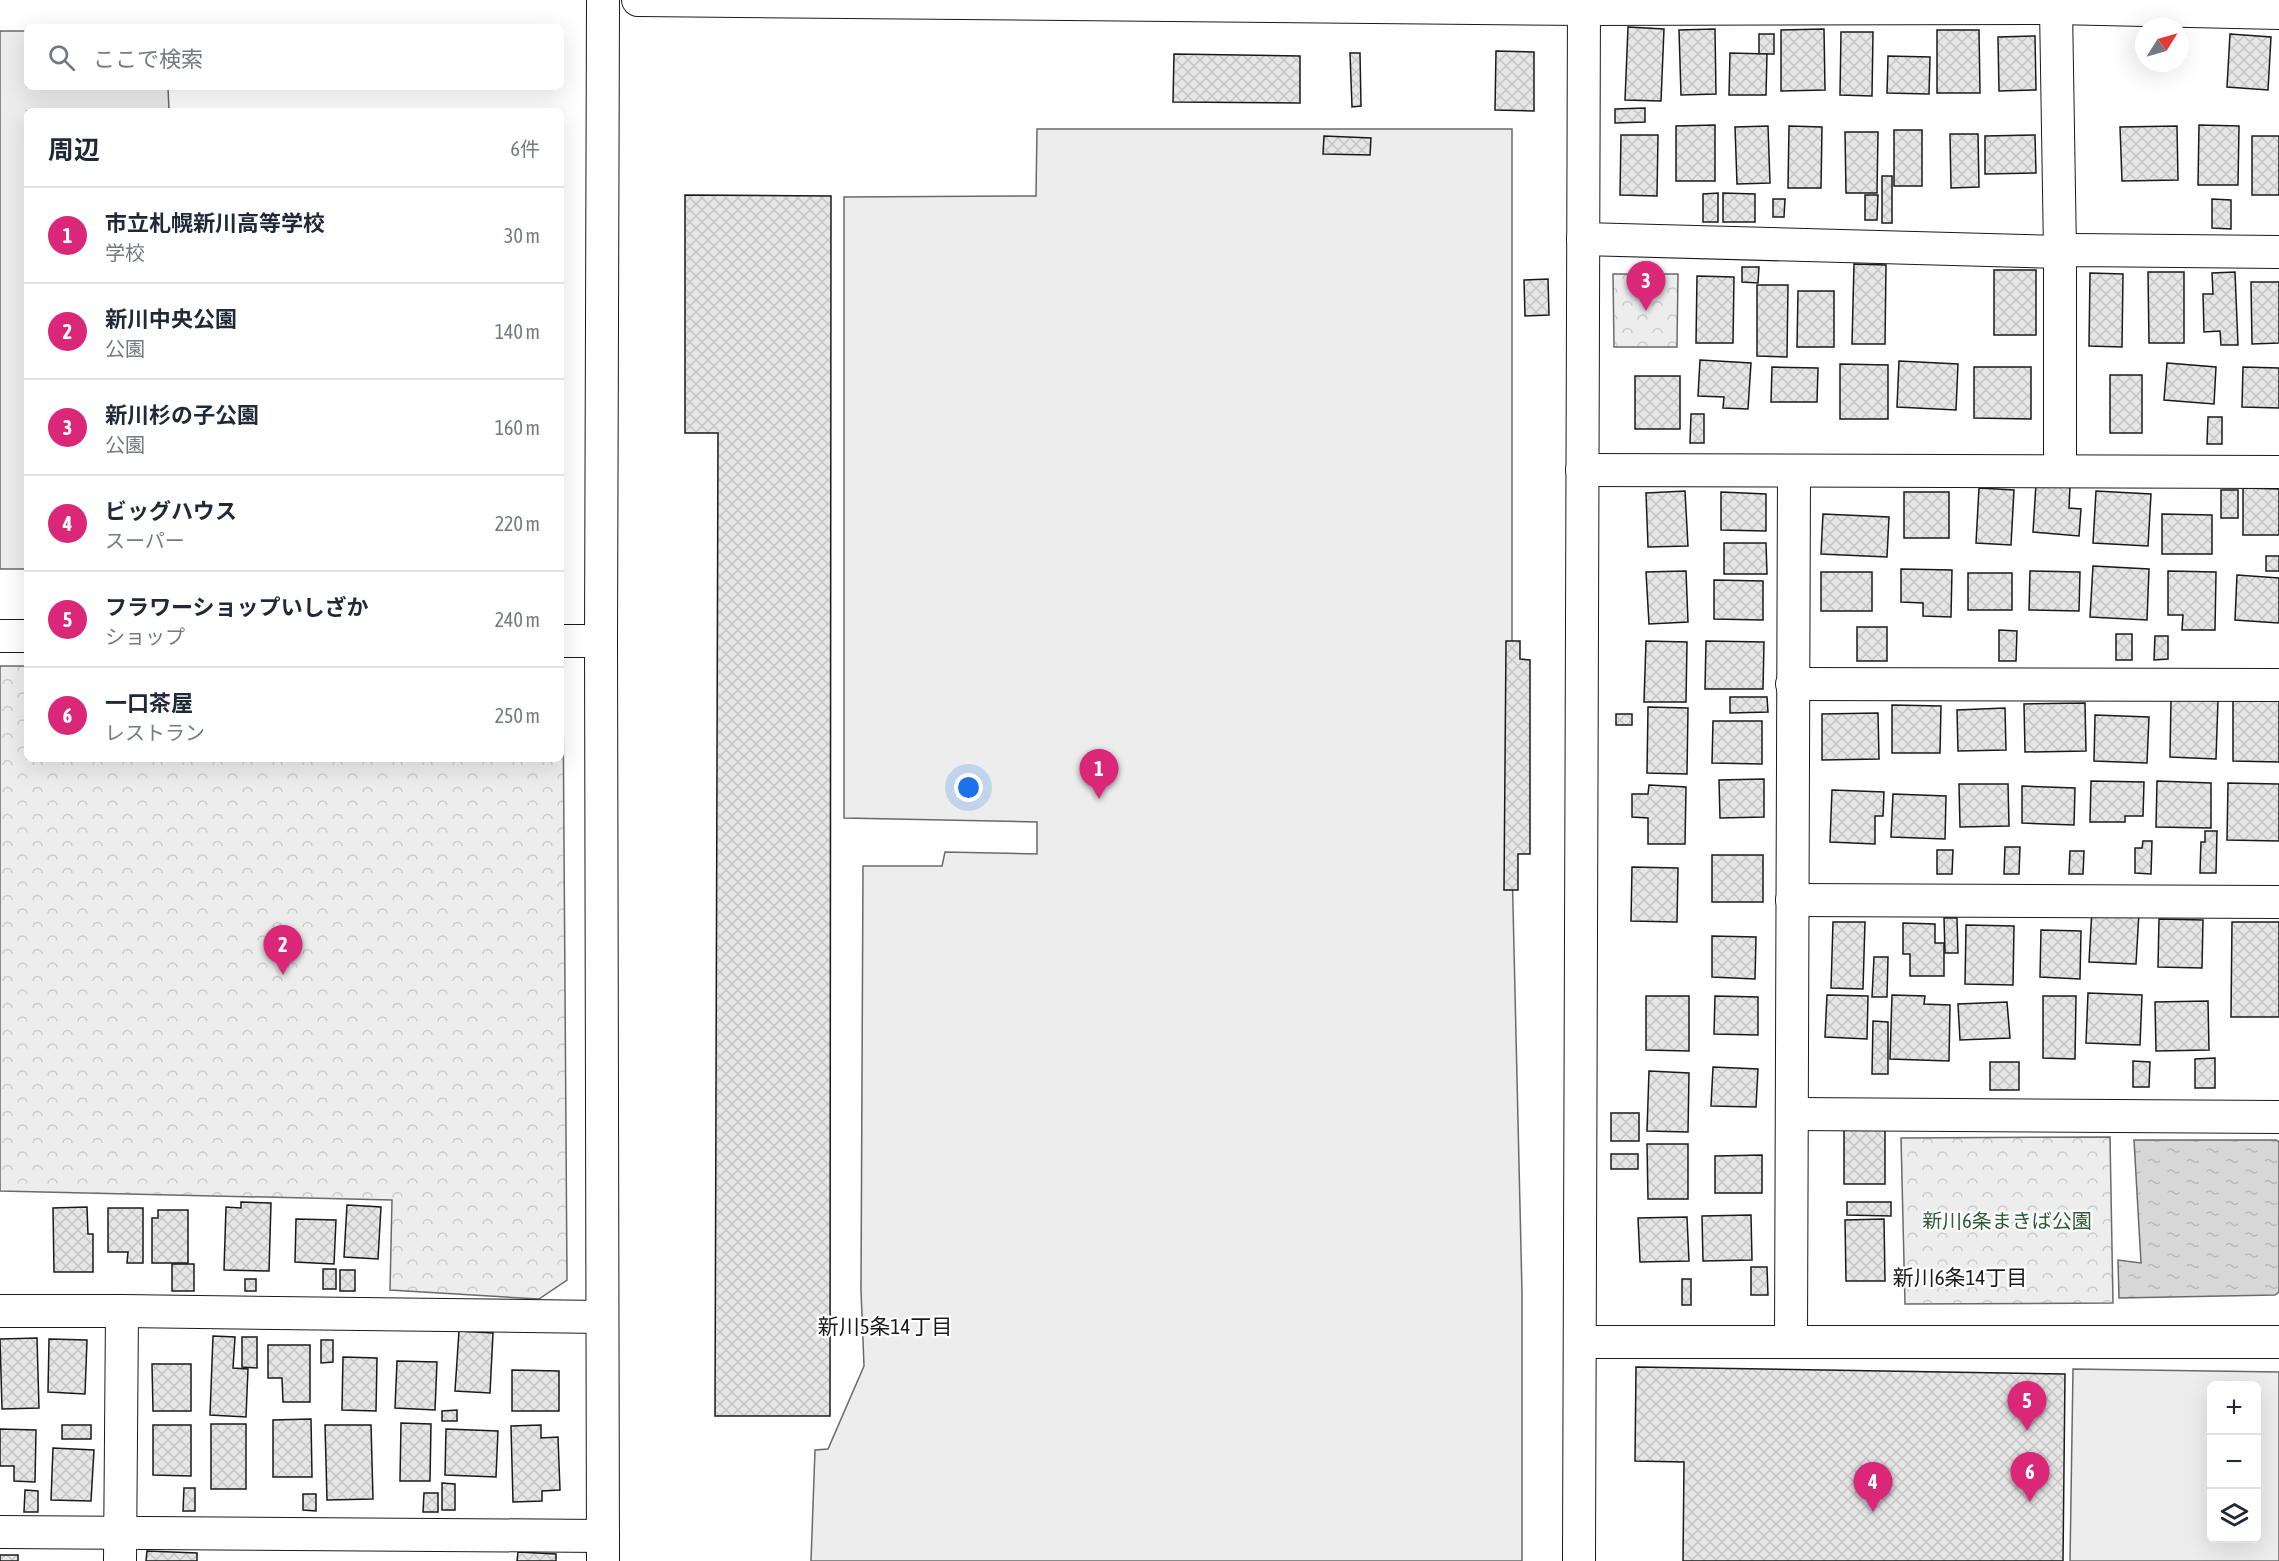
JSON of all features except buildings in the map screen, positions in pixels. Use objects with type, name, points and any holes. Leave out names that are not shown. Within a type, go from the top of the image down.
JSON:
[{"type":"street","points":[[0,1532],[120,1546],[603,1549],[601,641],[603,0]]},
{"type":"street","points":[[638,0],[2056,8],[2279,14]]},
{"type":"street","points":[[1579,1561],[1584,5]]},
{"type":"street","points":[[2056,8],[2060,252],[2060,471]]},
{"type":"street","points":[[1583,239],[2060,252],[2077,250],[2279,252]]},
{"type":"street","points":[[1582,470],[2279,472]]},
{"type":"street","points":[[1791,1340],[1794,471]]},
{"type":"street","points":[[0,636],[24,636]]},
{"type":"street","points":[[564,640],[601,641]]},
{"type":"street","points":[[1792,684],[2279,685]]},
{"type":"street","points":[[1792,900],[2279,902]]},
{"type":"street","points":[[1793,1114],[2279,1117]]},
{"type":"street","points":[[0,1311],[603,1317]]},
{"type":"street","points":[[120,1546],[122,1311]]},
{"type":"street","points":[[1580,1342],[1791,1340],[2279,1342]]},
{"type":"shaded area","points":[[0,31],[24,31],[24,90],[168,90],[169,108],[24,108],[24,569],[0,569]]},
{"type":"shaded area","points":[[1037,129],[1512,129],[1512,863],[1522,1293],[1522,1561],[811,1561],[815,1450],[828,1449],[864,1366],[861,1290],[863,866],[942,866],[945,852],[1037,854],[1037,822],[844,818],[844,197],[1036,196]]},
{"type":"shaded area","points":[[2073,1369],[2279,1372],[2279,1561],[2070,1561]]},
{"type":"green space","points":[[1613,274],[1678,274],[1677,347],[1614,347]]},
{"type":"green space","points":[[0,666],[24,666],[24,762],[563,762],[567,1280],[539,1299],[390,1290],[392,1200],[0,1191]]},
{"type":"green space","name":"新川6条まきば公園","points":[[2110,1137],[2113,1303],[1905,1304],[1901,1138]]},
{"type":"water","points":[[2134,1140],[2276,1140],[2279,1142],[2279,1292],[2275,1295],[2119,1298],[2118,1260],[2141,1263]]},
{"type":"place","name":"新川杉の子公園","points":[[1646,311]]},
{"type":"place","name":"市立札幌新川高等学校","points":[[1099,799]]},
{"type":"place","name":"新川中央公園","points":[[283,975]]},
{"type":"place","name":"フラワーショップいしざか","points":[[2027,1431]]},
{"type":"place","name":"一口茶屋","points":[[2030,1502]]},
{"type":"place","name":"ビッグハウス","points":[[1873,1512]]},
{"type":"district","name":"新川6条14丁目","points":[[1960,1278]]},
{"type":"district","name":"新川5条14丁目","points":[[885,1327]]}]
